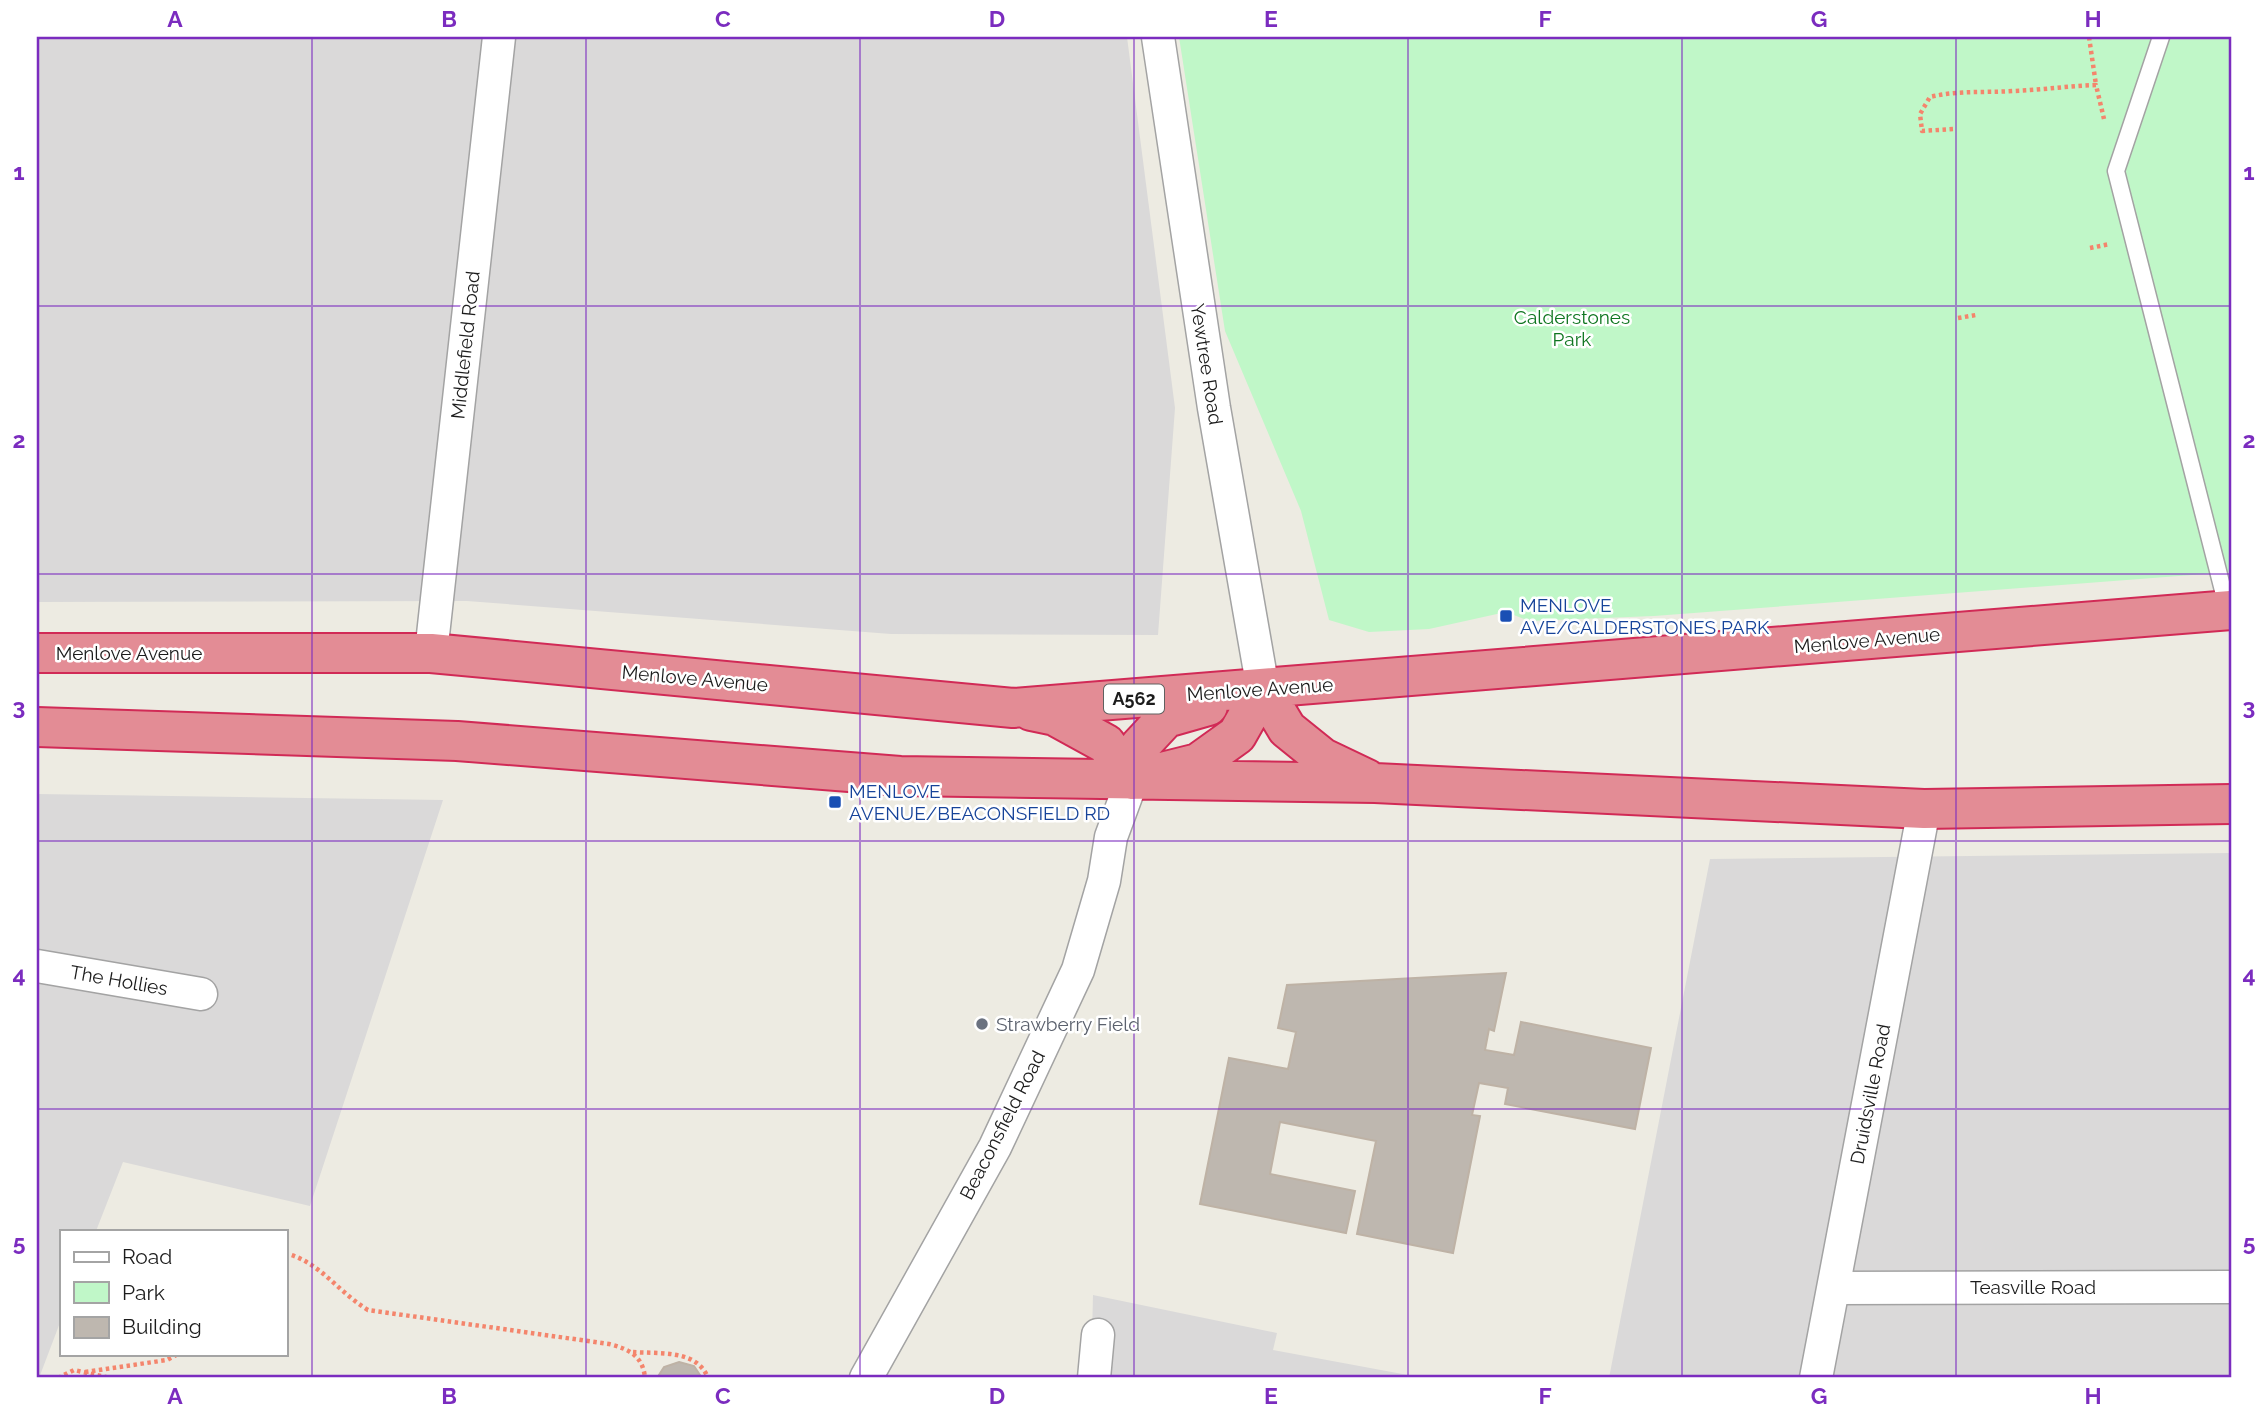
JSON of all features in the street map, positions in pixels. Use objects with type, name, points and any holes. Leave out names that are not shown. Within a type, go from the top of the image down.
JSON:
[{"type":"highway","name":"Menlove Avenue","points":[[37,653],[431,653],[1013,708],[2230,610]]},
{"type":"highway","points":[[1132,780],[1198,763],[1237,735],[1263,689]]},
{"type":"highway","points":[[1132,780],[1139,747],[1166,718],[1263,689]]},
{"type":"highway","points":[[1263,689],[1287,729],[1323,758],[1375,783]]},
{"type":"highway","points":[[1013,708],[1055,716],[1106,744],[1132,780]]},
{"type":"highway","points":[[37,727],[457,741],[900,776],[1375,783],[1924,809],[2231,804]]},
{"type":"street","name":"Middlefield Road","points":[[431,653],[499,37]]},
{"type":"street","name":"Yewtree Road","points":[[1158,37],[1214,408],[1263,689]]},
{"type":"street","name":"Beaconsfield Road","points":[[866,1378],[995,1147],[1078,970],[1104,881],[1111,837],[1132,780]]},
{"type":"street","name":"Druidsville Road","points":[[1816,1378],[1924,809]]},
{"type":"street","name":"The Hollies","points":[[37,966],[201,994]]},
{"type":"street","name":"Teasville Road","points":[[1834,1288],[2231,1287]]},
{"type":"street","points":[[1094,1378],[1098,1335]]},
{"type":"lane","points":[[2161,37],[2116,171],[2230,610]]},
{"type":"path","points":[[2089,37],[2096,85],[2116,171]]},
{"type":"path","points":[[1953,129],[1922,131],[1920,114],[1930,97],[1950,92],[2012,92],[2096,85]]},
{"type":"path","points":[[1958,318],[1976,315]]},
{"type":"path","points":[[287,1253],[299,1256],[319,1269],[349,1297],[368,1310],[609,1343],[633,1352],[686,1357],[700,1364],[708,1378]]},
{"type":"path","points":[[633,1352],[640,1360],[645,1378]]},
{"type":"path","points":[[85,1372],[167,1360],[174,1356]]},
{"type":"path","points":[[58,1378],[74,1370],[110,1378]]},
{"type":"shaded area","points":[[37,37],[1127,37],[1175,408],[1158,635],[891,634],[467,601],[37,602]]},
{"type":"shaded area","points":[[37,794],[443,800],[310,1206],[123,1162],[96,1230],[60,1230],[60,1323],[37,1378]]},
{"type":"shaded area","points":[[2231,853],[2231,1378],[1609,1378],[1710,859]]},
{"type":"shaded area","points":[[1093,1295],[1277,1333],[1273,1350],[1424,1378],[1091,1378]]},
{"type":"green space","name":"Calderstones Park","points":[[1179,37],[2231,37],[2231,572],[1654,616],[1529,621],[1506,612],[1429,629],[1369,632],[1329,620],[1301,511],[1225,331]]},
{"type":"building","points":[[1506,973],[1494,1031],[1489,1029],[1485,1050],[1514,1055],[1521,1022],[1651,1048],[1635,1129],[1505,1104],[1508,1088],[1479,1083],[1472,1115],[1480,1116],[1453,1253],[1357,1234],[1376,1141],[1280,1122],[1270,1174],[1355,1191],[1346,1233],[1200,1204],[1229,1058],[1288,1069],[1296,1032],[1278,1028],[1287,985]]},
{"type":"building","points":[[679,1362],[694,1366],[702,1378],[657,1378],[664,1367]]},
{"type":"place","name":"MENLOVE AVE/CALDERSTONES PARK","points":[[1506,616]]},
{"type":"place","name":"MENLOVE AVENUE/BEACONSFIELD RD","points":[[835,802]]},
{"type":"place","name":"Strawberry Field","points":[[982,1024]]}]
